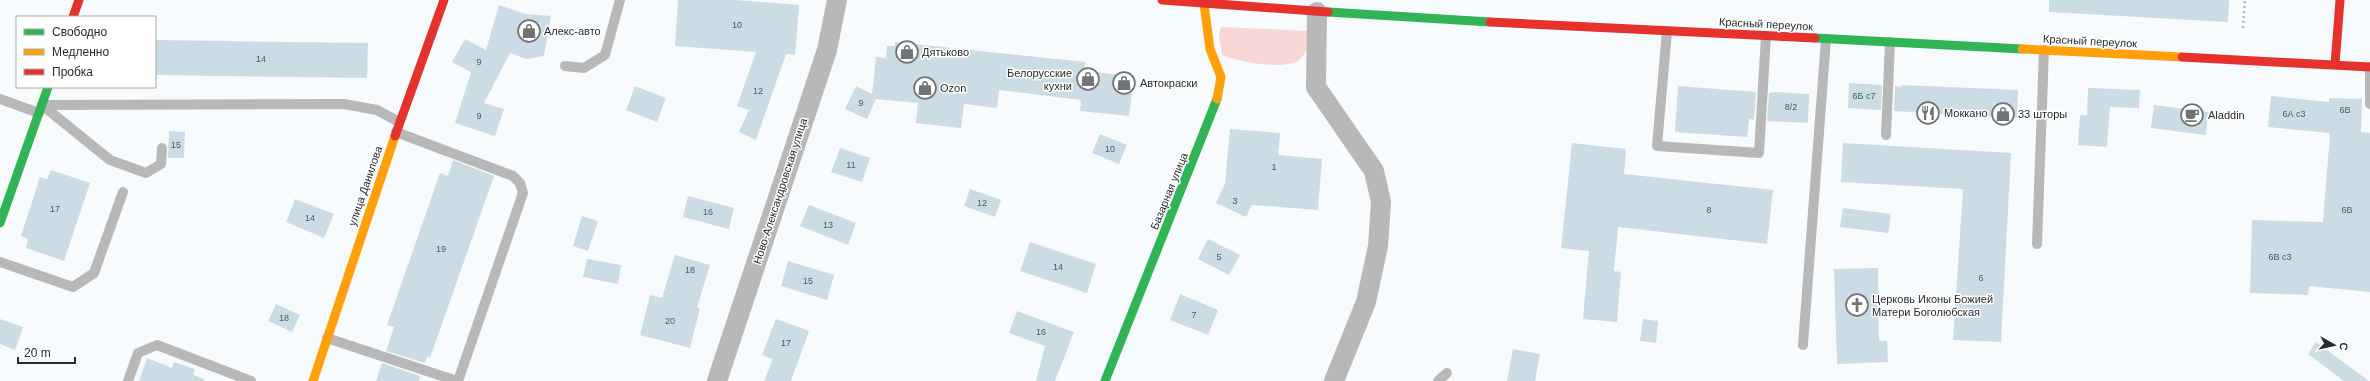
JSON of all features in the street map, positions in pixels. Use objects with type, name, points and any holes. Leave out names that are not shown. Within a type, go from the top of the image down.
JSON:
[{"type":"main road","points":[[73,16],[79,0]]},
{"type":"main road","name":"улица Данилова","points":[[313,381],[396,132],[444,0]]},
{"type":"main road","name":"Красный переулок","points":[[1162,0],[1317,12],[2370,67]]},
{"type":"main road","points":[[2335,65],[2340,0]]},
{"type":"main road","name":"Базарная улица","points":[[1105,381],[1216,106],[1221,77],[1210,49],[1204,4]]},
{"type":"main road","points":[[0,223],[2,211],[48,88]]},
{"type":"street","name":"Ново-Александровская улица","points":[[717,381],[827,50],[837,0]]},
{"type":"street","points":[[1317,12],[1316,87],[1374,171],[1381,202],[1378,246],[1366,302],[1334,381]]},
{"type":"lane","points":[[565,66],[584,68],[605,54],[620,0]]},
{"type":"lane","points":[[1666,31],[1657,146],[1759,153],[1766,36]]},
{"type":"lane","points":[[1802,345],[1826,39]]},
{"type":"lane","points":[[1886,135],[1890,42]]},
{"type":"lane","points":[[2037,244],[2044,50]]},
{"type":"lane","points":[[2370,67],[2370,104]]},
{"type":"lane","points":[[0,99],[40,109],[344,104],[377,110],[400,122]]},
{"type":"lane","points":[[40,109],[110,160],[146,173],[161,164],[162,148]]},
{"type":"lane","points":[[327,338],[458,381],[523,193],[520,183],[513,176],[396,132]]},
{"type":"lane","points":[[0,262],[74,287],[94,273],[123,192]]},
{"type":"lane","points":[[128,381],[138,353],[157,345],[251,381]]},
{"type":"lane","points":[[1438,381],[1448,373]]},
{"type":"path","points":[[2243,28],[2245,0]]},
{"type":"shaded area","points":[[1221,27],[1308,31],[1311,44],[1300,60],[1291,64],[1271,65],[1249,62],[1222,55],[1219,35]]},
{"type":"building","points":[[678,0],[735,0],[799,5],[795,55],[786,54],[756,140],[739,132],[749,110],[737,106],[756,52],[675,46]]},
{"type":"building","points":[[2049,0],[2229,0],[2228,22],[2049,12]]},
{"type":"building","points":[[499,5],[525,14],[551,16],[544,56],[526,59],[510,53],[484,103],[504,109],[495,136],[455,123],[471,72],[452,62],[465,39],[486,50]]},
{"type":"building","points":[[156,40],[368,43],[367,78],[156,75]]},
{"type":"building","points":[[895,42],[1085,62],[1084,71],[1134,76],[1129,116],[1080,111],[1081,100],[999,90],[997,108],[964,104],[961,128],[916,123],[918,103],[876,99],[867,119],[845,109],[856,86],[872,94],[876,57],[886,58],[887,46],[895,46]]},
{"type":"building","points":[[1849,83],[1882,85],[1881,110],[1848,108]]},
{"type":"building","points":[[1902,85],[2018,90],[2017,118],[1894,111],[1895,86],[1902,87]]},
{"type":"building","points":[[635,86],[666,98],[657,122],[626,110]]},
{"type":"building","points":[[1678,86],[1756,92],[1754,120],[1749,119],[1747,137],[1675,132]]},
{"type":"building","points":[[2088,88],[2140,90],[2139,108],[2110,107],[2107,147],[2078,145],[2080,115],[2087,115]]},
{"type":"building","points":[[1769,93],[1809,94],[1808,123],[1767,121]]},
{"type":"building","points":[[2271,96],[2329,102],[2329,98],[2362,99],[2361,132],[2370,133],[2370,292],[2309,286],[2308,295],[2250,293],[2252,220],[2323,222],[2330,133],[2268,127]]},
{"type":"building","points":[[2154,105],[2208,112],[2206,135],[2151,128]]},
{"type":"building","points":[[1230,129],[1280,133],[1278,155],[1322,159],[1318,210],[1252,205],[1246,217],[1216,203],[1225,184]]},
{"type":"building","points":[[169,131],[185,132],[184,158],[168,158]]},
{"type":"building","points":[[1100,134],[1127,145],[1119,164],[1092,153]]},
{"type":"building","points":[[1572,143],[1626,149],[1624,174],[1773,190],[1767,244],[1618,227],[1614,271],[1621,272],[1617,322],[1583,319],[1589,251],[1561,248]]},
{"type":"building","points":[[1843,143],[2011,153],[2001,342],[1953,340],[1963,189],[1841,182]]},
{"type":"building","points":[[840,148],[870,158],[862,182],[831,172]]},
{"type":"building","points":[[453,160],[494,176],[430,358],[427,356],[425,363],[386,351],[394,327],[387,325],[440,173],[448,176]]},
{"type":"building","points":[[51,170],[90,183],[64,261],[26,248],[28,239],[21,236],[40,177],[47,179]]},
{"type":"building","points":[[970,189],[1001,200],[995,217],[964,206]]},
{"type":"building","points":[[688,196],[734,208],[729,229],[683,217]]},
{"type":"building","points":[[295,199],[334,214],[324,238],[286,222]]},
{"type":"building","points":[[809,205],[856,223],[848,245],[800,226]]},
{"type":"building","points":[[1843,208],[1891,214],[1888,233],[1840,227]]},
{"type":"building","points":[[582,216],[598,221],[588,251],[573,246]]},
{"type":"building","points":[[1208,239],[1240,255],[1229,275],[1198,259]]},
{"type":"building","points":[[1030,242],[1096,264],[1087,293],[1020,271]]},
{"type":"building","points":[[675,255],[710,265],[697,307],[700,308],[690,348],[640,335],[650,295],[662,298]]},
{"type":"building","points":[[587,259],[621,265],[618,284],[583,277]]},
{"type":"building","points":[[788,261],[834,275],[827,300],[781,286]]},
{"type":"building","name":"Церковь Иконы Божией Матери Боголюбская","points":[[1878,268],[1879,341],[1887,341],[1888,362],[1837,364],[1834,269]]},
{"type":"building","points":[[1180,294],[1218,310],[1208,335],[1170,320]]},
{"type":"building","points":[[276,304],[300,315],[292,332],[268,321]]},
{"type":"building","points":[[1017,311],[1074,332],[1055,381],[1036,381],[1045,346],[1009,333]]},
{"type":"building","points":[[0,319],[23,327],[15,350],[0,344]]},
{"type":"building","points":[[776,319],[809,331],[791,381],[764,381],[773,359],[762,355]]},
{"type":"building","points":[[1643,319],[1658,321],[1656,343],[1640,341]]},
{"type":"building","points":[[2316,342],[2369,381],[2344,381],[2308,354]]},
{"type":"building","points":[[1513,349],[1540,354],[1535,381],[1507,381]]},
{"type":"building","points":[[147,358],[172,368],[174,362],[195,369],[193,375],[204,379],[204,381],[139,381]]},
{"type":"building","points":[[382,363],[420,376],[419,381],[376,381]]},
{"type":"traffic: fast","points":[[1328,12],[1490,22]]},
{"type":"traffic: fast","points":[[1815,38],[2022,49]]},
{"type":"traffic: fast","points":[[0,223],[48,88]]},
{"type":"traffic: fast","points":[[1105,381],[1217,99]]},
{"type":"traffic: slow","points":[[1204,4],[1210,49],[1221,77],[1217,99]]},
{"type":"traffic: slow","points":[[2022,49],[2182,57]]},
{"type":"traffic: slow","points":[[313,381],[395,136]]},
{"type":"traffic: jam","points":[[73,16],[79,0]]},
{"type":"traffic: jam","points":[[395,136],[444,0]]},
{"type":"traffic: jam","points":[[1162,0],[1328,12]]},
{"type":"traffic: jam","points":[[2335,65],[2340,0]]},
{"type":"traffic: jam","points":[[1490,22],[1815,38]]},
{"type":"traffic: jam","points":[[2182,57],[2370,67]]},
{"type":"place","name":"Алекс-авто","points":[[529,31]]},
{"type":"place","name":"Дятьково","points":[[907,52]]},
{"type":"place","name":"Белорусские кухни","points":[[1088,79]]},
{"type":"place","name":"Автокраски","points":[[1124,83]]},
{"type":"place","name":"Ozon","points":[[925,88]]},
{"type":"place","name":"Моккано","points":[[1928,113]]},
{"type":"place","name":"33 шторы","points":[[2003,114]]},
{"type":"place","name":"Aladdin","points":[[2192,115]]},
{"type":"place","name":"Церковь Иконы Божией Матери Боголюбская","points":[[1857,305]]}]
